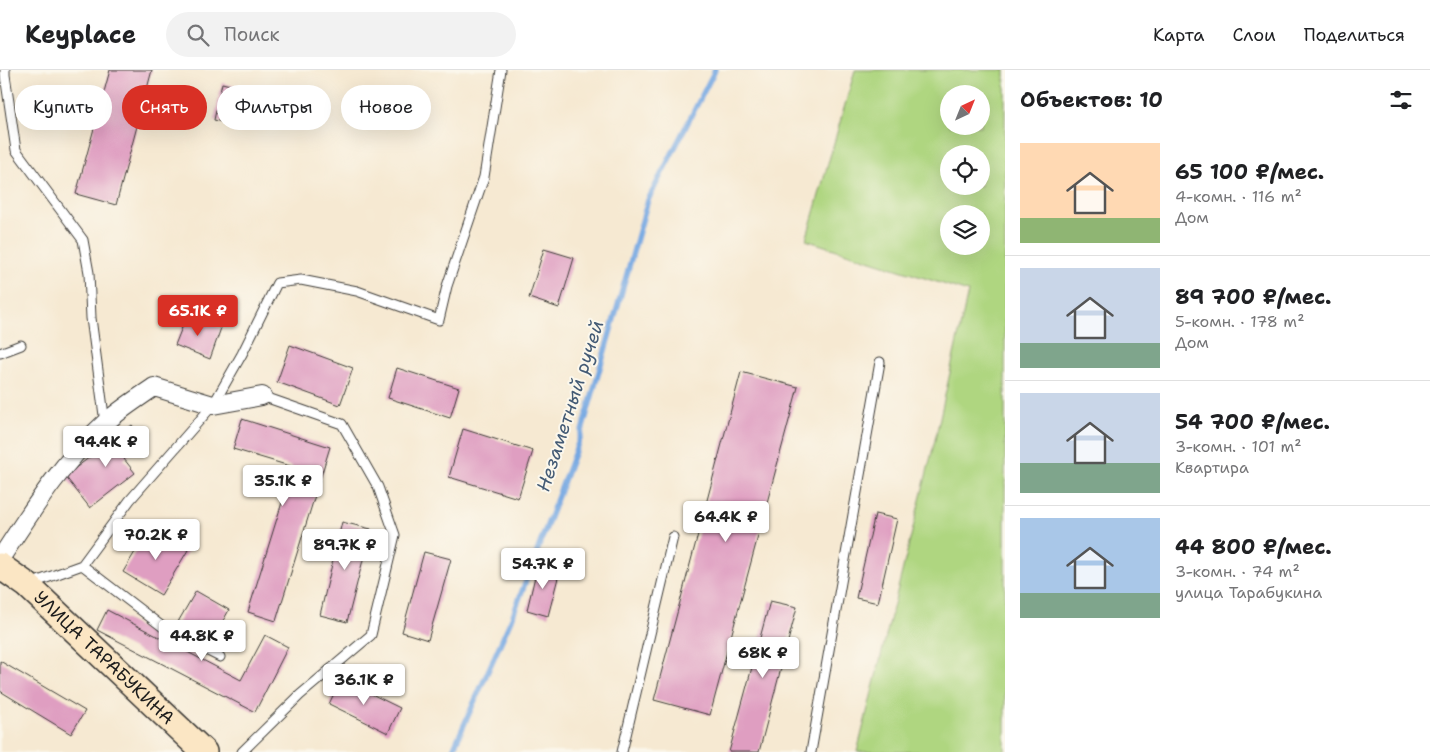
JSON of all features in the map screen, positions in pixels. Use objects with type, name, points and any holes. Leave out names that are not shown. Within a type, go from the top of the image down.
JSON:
[{"type":"street","points":[[0,559],[27,517],[75,453],[105,423],[154,387],[213,405],[262,396]]},
{"type":"street","name":"УЛИЦА ТАРАБУКИНА","points":[[0,566],[27,585],[204,752]]},
{"type":"lane","points":[[5,70],[16,150],[83,240],[89,273],[91,318],[105,423]]},
{"type":"lane","points":[[27,585],[82,565],[130,500],[213,405],[242,354],[277,283],[301,280],[357,291],[439,320],[447,286],[484,177],[501,70]]},
{"type":"lane","points":[[0,353],[21,344]]},
{"type":"lane","points":[[811,752],[880,362]]},
{"type":"lane","points":[[242,752],[300,695],[371,635],[395,535],[378,487],[342,424],[262,396]]},
{"type":"lane","points":[[622,752],[673,537]]},
{"type":"lane","points":[[82,565],[168,631],[220,658]]},
{"type":"green space","points":[[855,70],[1005,70],[1005,752],[857,752],[935,440],[968,292],[806,240]]},
{"type":"building","points":[[110,70],[152,70],[148,85],[122,85],[122,130],[136,130],[116,205],[76,194],[94,130],[112,130],[112,85],[106,85]]},
{"type":"building","points":[[217,106],[217,121],[214,120]]},
{"type":"building","points":[[544,249],[574,258],[559,308],[529,298]]},
{"type":"building","points":[[187,315],[221,328],[210,359],[175,345]]},
{"type":"building","points":[[290,345],[353,368],[340,405],[277,382]]},
{"type":"building","points":[[397,368],[459,388],[450,418],[388,398]]},
{"type":"building","points":[[741,372],[798,387],[710,715],[654,700]]},
{"type":"building","points":[[242,419],[330,447],[276,621],[248,612],[293,467],[233,449]]},
{"type":"building","points":[[132,425],[145,442],[124,459],[135,473],[90,508],[65,476]]},
{"type":"building","points":[[463,429],[533,451],[518,498],[449,477]]},
{"type":"building","points":[[875,514],[897,519],[878,603],[856,598]]},
{"type":"building","points":[[342,522],[371,529],[347,622],[320,615]]},
{"type":"building","points":[[150,527],[188,550],[161,595],[123,572]]},
{"type":"building","points":[[424,552],[451,559],[428,640],[402,632]]},
{"type":"building","points":[[538,564],[560,570],[548,616],[527,610]]},
{"type":"building","points":[[196,591],[229,610],[209,646],[175,627]]},
{"type":"building","points":[[770,601],[797,607],[759,752],[729,752]]},
{"type":"building","points":[[107,610],[241,680],[265,635],[288,647],[255,712],[97,630]]},
{"type":"building","points":[[0,661],[85,711],[71,734],[0,691]]},
{"type":"building","points":[[341,679],[400,708],[388,733],[329,704]]},
{"type":"waterway","name":"Незаметный ручей","points":[[452,752],[513,615],[580,438],[648,200],[715,70]]}]
